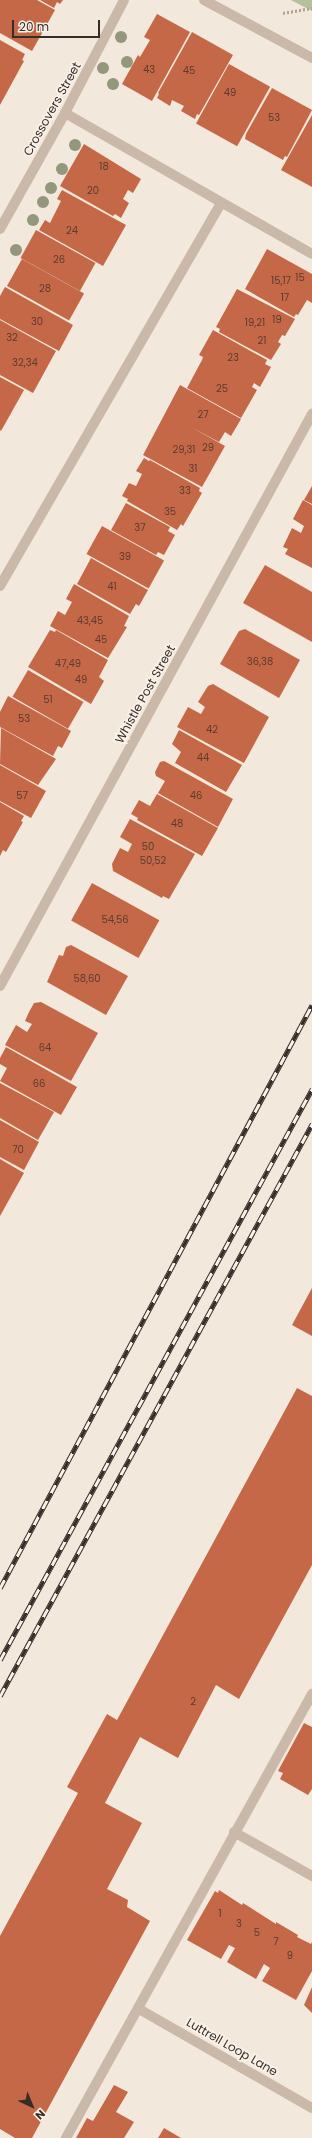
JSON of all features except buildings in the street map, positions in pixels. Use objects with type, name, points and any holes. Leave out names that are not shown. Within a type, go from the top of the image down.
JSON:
[{"type":"street","name":"Crossovers Street","points":[[0,229],[65,113],[124,0]]},
{"type":"street","points":[[204,0],[312,58]]},
{"type":"street","points":[[65,113],[312,254]]},
{"type":"street","points":[[0,586],[221,203]]},
{"type":"street","name":"Whistle Post Street","points":[[0,986],[312,414]]},
{"type":"street","points":[[66,2138],[139,2009],[234,1832],[312,1694]]},
{"type":"street","points":[[234,1832],[312,1876]]},
{"type":"street","name":"Luttrell Loop Lane","points":[[139,2009],[312,2108]]},
{"type":"path","points":[[283,13],[312,8]]},
{"type":"green space","points":[[291,0],[312,0],[312,11]]},
{"type":"railway","points":[[0,1588],[312,1005]]},
{"type":"railway","points":[[0,1660],[312,1089]]},
{"type":"railway","points":[[0,1696],[312,1124]]}]
